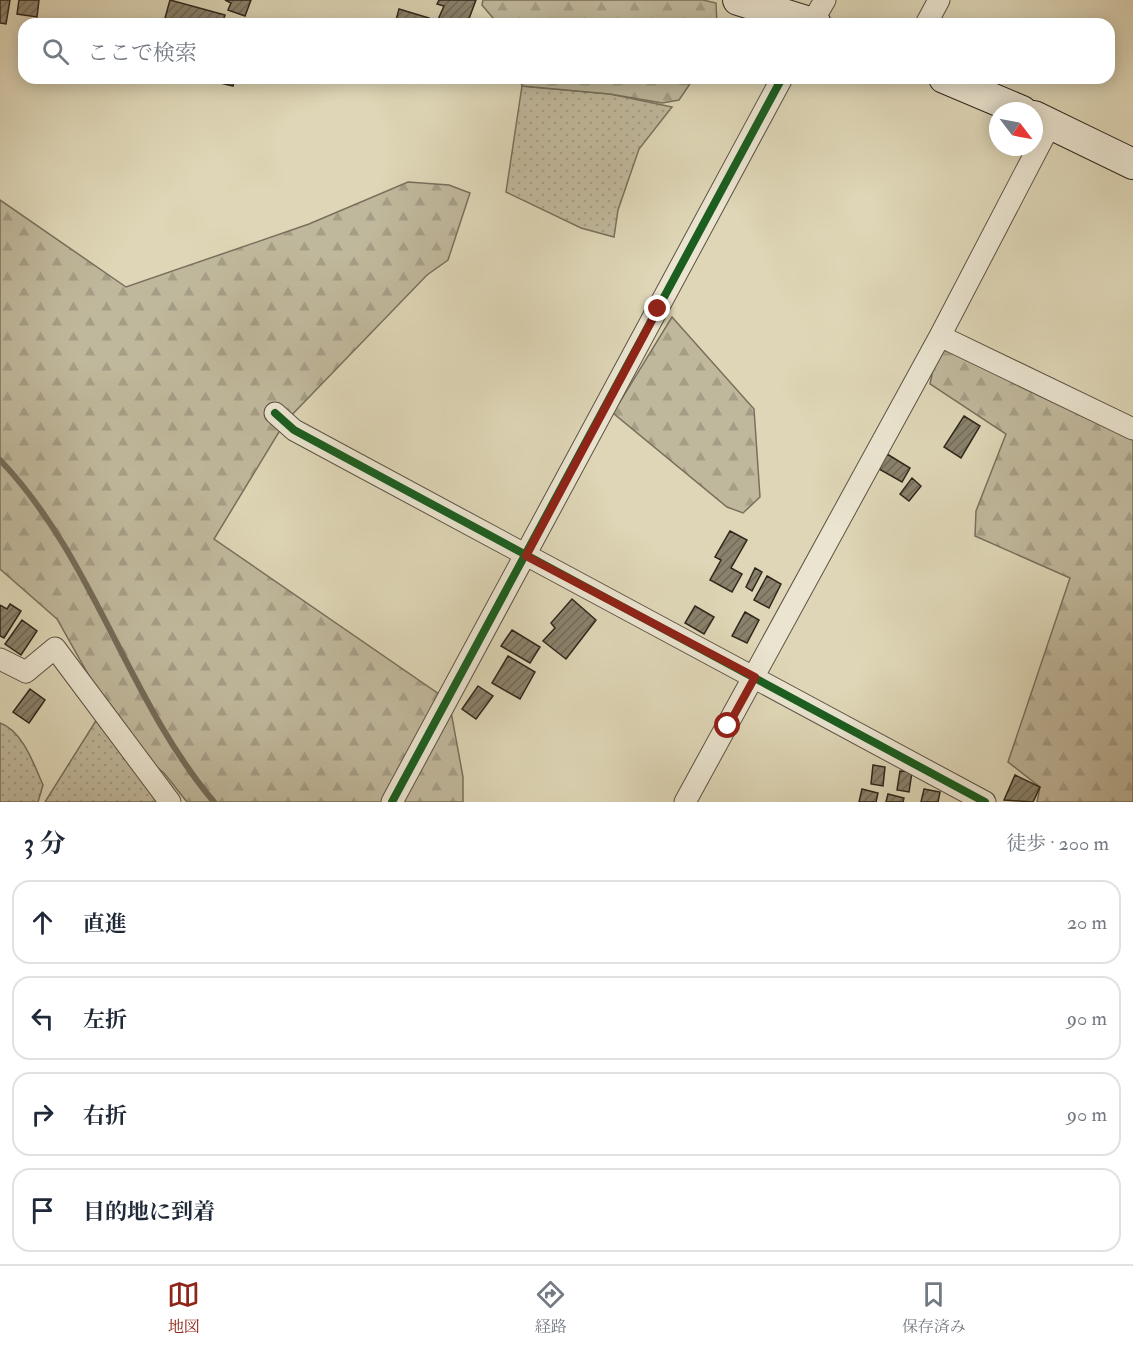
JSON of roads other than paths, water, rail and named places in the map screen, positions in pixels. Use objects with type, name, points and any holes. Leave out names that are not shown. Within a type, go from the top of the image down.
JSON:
[{"type":"street","points":[[738,0],[816,18]]},
{"type":"street","points":[[929,18],[939,0]]},
{"type":"street","points":[[392,802],[779,84]]},
{"type":"street","points":[[958,84],[1001,102]]},
{"type":"street","points":[[1043,120],[1133,164]]},
{"type":"street","points":[[685,802],[940,336],[1025,156]]},
{"type":"street","points":[[940,336],[1133,429]]},
{"type":"street","points":[[275,412],[294,430],[985,802]]},
{"type":"street","points":[[0,658],[26,672],[55,648],[170,802]]},
{"type":"waterway","points":[[0,460],[33,499],[61,540],[157,719],[184,762],[214,802]]}]
